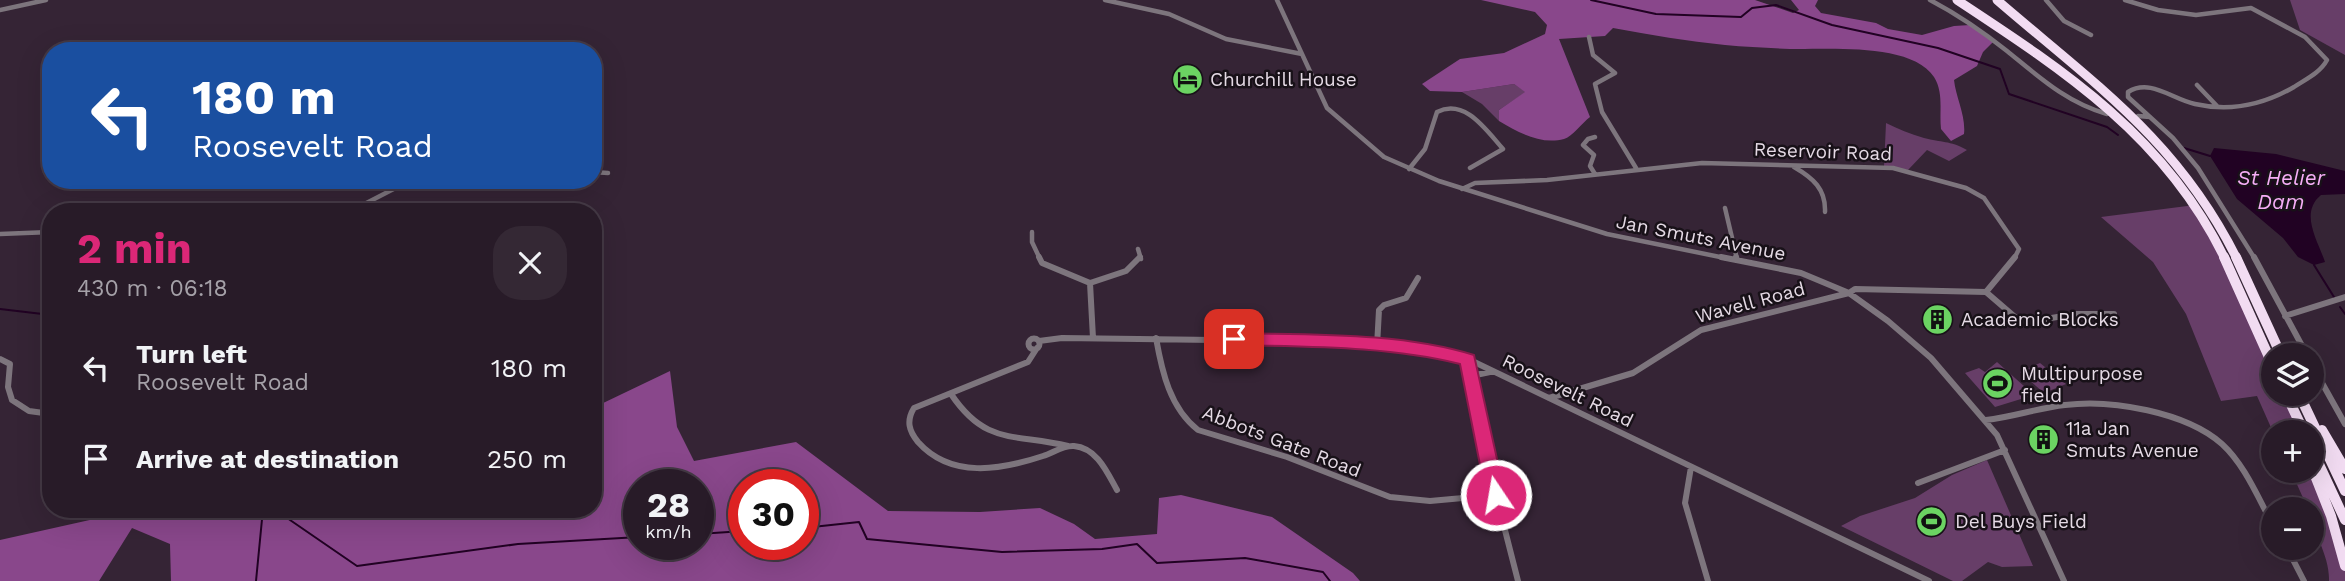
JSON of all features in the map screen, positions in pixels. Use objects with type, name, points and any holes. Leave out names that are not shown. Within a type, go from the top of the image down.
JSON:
[{"type":"highway","points":[[1957,0],[2071,77],[2127,124],[2186,191],[2219,250],[2262,343]]},
{"type":"highway","points":[[1997,0],[2137,121],[2178,164],[2219,224],[2275,343]]},
{"type":"highway","points":[[2298,406],[2345,491]]},
{"type":"highway","points":[[2300,406],[2345,469]]},
{"type":"highway","points":[[2324,475],[2345,520]]},
{"type":"highway","points":[[2318,483],[2331,516],[2345,566]]},
{"type":"street","points":[[0,10],[46,0]]},
{"type":"street","points":[[1105,0],[1169,14],[1226,39],[1302,54]]},
{"type":"street","name":"Jan Smuts Avenue","points":[[1277,0],[1329,111],[1384,157],[1484,196],[1607,234],[1801,273],[1849,293],[1924,351],[1986,420],[2005,450],[2064,581]]},
{"type":"street","points":[[1930,0],[1994,41],[2060,95],[2084,107],[2107,114]]},
{"type":"street","points":[[2046,0],[2064,21],[2091,35]]},
{"type":"street","points":[[2126,0],[2154,9],[2205,14],[2251,8],[2312,41],[2325,54],[2327,60],[2322,69],[2267,102],[2244,107],[2217,106],[2188,102],[2146,88],[2130,89],[2128,97],[2179,144],[2212,189],[2300,343]]},
{"type":"street","points":[[1589,37],[1593,55],[1615,73],[1595,84],[1599,104],[1636,168]]},
{"type":"street","points":[[2197,85],[2217,106]]},
{"type":"street","points":[[1409,169],[1422,157],[1431,138],[1437,112],[1443,108],[1454,107],[1479,123],[1503,149],[1470,168]]},
{"type":"street","points":[[2138,116],[2150,117]]},
{"type":"street","points":[[1595,137],[1588,139],[1583,145],[1594,155],[1590,166],[1595,173]]},
{"type":"street","name":"Reservoir Road","points":[[1462,188],[1475,183],[1485,185],[1703,163],[1901,169],[1966,188],[1984,198],[2019,249],[2012,263],[1986,292]]},
{"type":"street","points":[[1791,166],[1823,190],[1825,212]]},
{"type":"street","points":[[602,172],[608,173]]},
{"type":"street","points":[[1484,196],[1488,188],[1485,185]]},
{"type":"street","points":[[366,203],[394,189]]},
{"type":"street","points":[[1725,208],[1737,260]]},
{"type":"street","points":[[0,234],[42,232]]},
{"type":"street","points":[[1032,232],[1032,242],[1042,263],[1090,283],[1134,267],[1141,259],[1138,249]]},
{"type":"street","points":[[1377,346],[1379,310],[1384,305],[1406,298],[1418,278]]},
{"type":"street","points":[[1090,283],[1093,338]]},
{"type":"street","points":[[1849,293],[1864,287],[1986,292],[2015,317],[2027,322],[2075,314],[2114,314]]},
{"type":"street","name":"Wavell Road","points":[[1549,398],[1633,373],[1680,340],[1701,330],[1849,293]]},
{"type":"street","points":[[2285,316],[2345,298]]},
{"type":"street","name":"Roosevelt Road","points":[[951,394],[1028,362],[1038,344],[1093,338],[1290,340],[1431,351],[1468,359],[1929,581]]},
{"type":"street","name":"Abbots Gate Road","points":[[1156,338],[1177,407],[1191,426],[1198,430],[1287,457],[1390,497],[1430,501],[1496,495]]},
{"type":"street","points":[[0,359],[10,364],[8,390],[15,404],[27,410],[42,412]]},
{"type":"street","points":[[1468,359],[1496,495],[1518,581]]},
{"type":"street","points":[[1471,376],[1493,372]]},
{"type":"street","points":[[2324,386],[2345,424]]},
{"type":"street","points":[[1068,446],[1041,457],[984,469],[961,468],[942,463],[924,450],[909,429],[909,419],[914,408],[951,394],[968,418],[986,432],[1049,441],[1068,446],[1095,454],[1117,490]]},
{"type":"street","points":[[1986,420],[2079,403],[2183,421],[2216,439],[2227,449],[2261,505]]},
{"type":"street","points":[[1918,483],[2005,450]]},
{"type":"street","points":[[1691,467],[1685,503],[1708,581]]},
{"type":"street","points":[[2293,560],[2304,581]]},
{"type":"shaded area","points":[[1481,0],[1755,0],[1793,13],[1799,10],[1791,0],[1818,0],[1815,6],[1821,13],[1876,23],[1888,29],[1922,35],[1954,26],[1970,25],[1994,41],[1983,52],[1977,66],[1954,80],[1964,120],[1964,134],[1951,141],[1941,129],[1940,96],[1934,77],[1923,66],[1888,53],[1725,45],[1613,28],[1605,36],[1559,39],[1590,117],[1567,138],[1546,140],[1522,133],[1499,121],[1499,110],[1525,92],[1514,84],[1462,92],[1430,91],[1422,84],[1460,59],[1504,53],[1545,34],[1547,25],[1535,12]]},
{"type":"shaded area","points":[[2290,0],[2345,0],[2345,55],[2300,30]]},
{"type":"shaded area","points":[[1514,84],[1526,92],[1499,110],[1499,121],[1482,104],[1462,92]]},
{"type":"shaded area","points":[[1886,123],[1914,135],[1950,143],[1967,150],[1949,161],[1927,150],[1908,170],[1884,167]]},
{"type":"shaded area","points":[[2195,205],[2262,343],[2261,405],[2257,396],[2221,401],[2186,314],[2153,262],[2101,217]]},
{"type":"shaded area","name":"Multipurpose field","points":[[1997,362],[2034,395],[1995,407],[1965,373],[1979,368],[1985,372]]},
{"type":"shaded area","points":[[2040,363],[2066,384],[2044,393],[2020,372]]},
{"type":"shaded area","points":[[670,371],[677,427],[694,461],[796,442],[888,511],[980,512],[1040,508],[1074,524],[1095,539],[1157,534],[1159,498],[1181,495],[1272,517],[1353,573],[1360,581],[171,581],[170,544],[132,528],[99,581],[0,581],[0,540],[99,518],[602,518],[602,404]]},
{"type":"shaded area","points":[[2261,406],[2290,406],[2294,420],[2268,420]]},
{"type":"shaded area","name":"Del Buys Field","points":[[1987,460],[2033,566],[2002,567],[1988,562],[1962,581],[1953,581],[1841,526],[1860,516],[1915,498],[1952,475]]},
{"type":"shaded area","points":[[2296,483],[2316,483],[2321,497],[2303,497]]},
{"type":"shaded area","points":[[2324,506],[2345,566],[2345,581],[2329,581],[2324,553]]},
{"type":"water","name":"St Helier Dam","points":[[2214,148],[2276,154],[2345,171],[2345,194],[2321,195],[2311,210],[2312,227],[2325,262],[2314,265],[2298,257],[2283,238],[2237,199],[2210,156]]},
{"type":"waterway","points":[[1591,0],[1656,14],[1741,17],[1752,8],[1776,5],[1832,25],[1938,48],[2000,69],[2009,94],[2107,127],[2118,135]]},
{"type":"waterway","points":[[2184,148],[2210,156]]},
{"type":"waterway","points":[[2314,265],[2334,297]]},
{"type":"waterway","points":[[2340,307],[2345,314]]},
{"type":"waterway","points":[[0,309],[42,314]]},
{"type":"waterway","points":[[256,581],[262,518]]},
{"type":"waterway","points":[[287,518],[357,566],[518,544],[623,538]]},
{"type":"waterway","points":[[819,526],[859,522],[867,539],[1002,552],[1102,549],[1137,544],[1157,563],[1245,558],[1323,572],[1330,581]]},
{"type":"waterway","points":[[714,533],[728,532]]},
{"type":"place","name":"Churchill House","points":[[1187,79]]},
{"type":"place","name":"Academic Blocks","points":[[1938,319]]},
{"type":"place","name":"Multipurpose field","points":[[1998,384]]},
{"type":"place","name":"11a Jan Smuts Avenue","points":[[2043,439]]},
{"type":"place","name":"Del Buys Field","points":[[1932,521]]},
{"type":"route","points":[[1234,339],[1329,342],[1448,353],[1468,359],[1496,495]]}]
